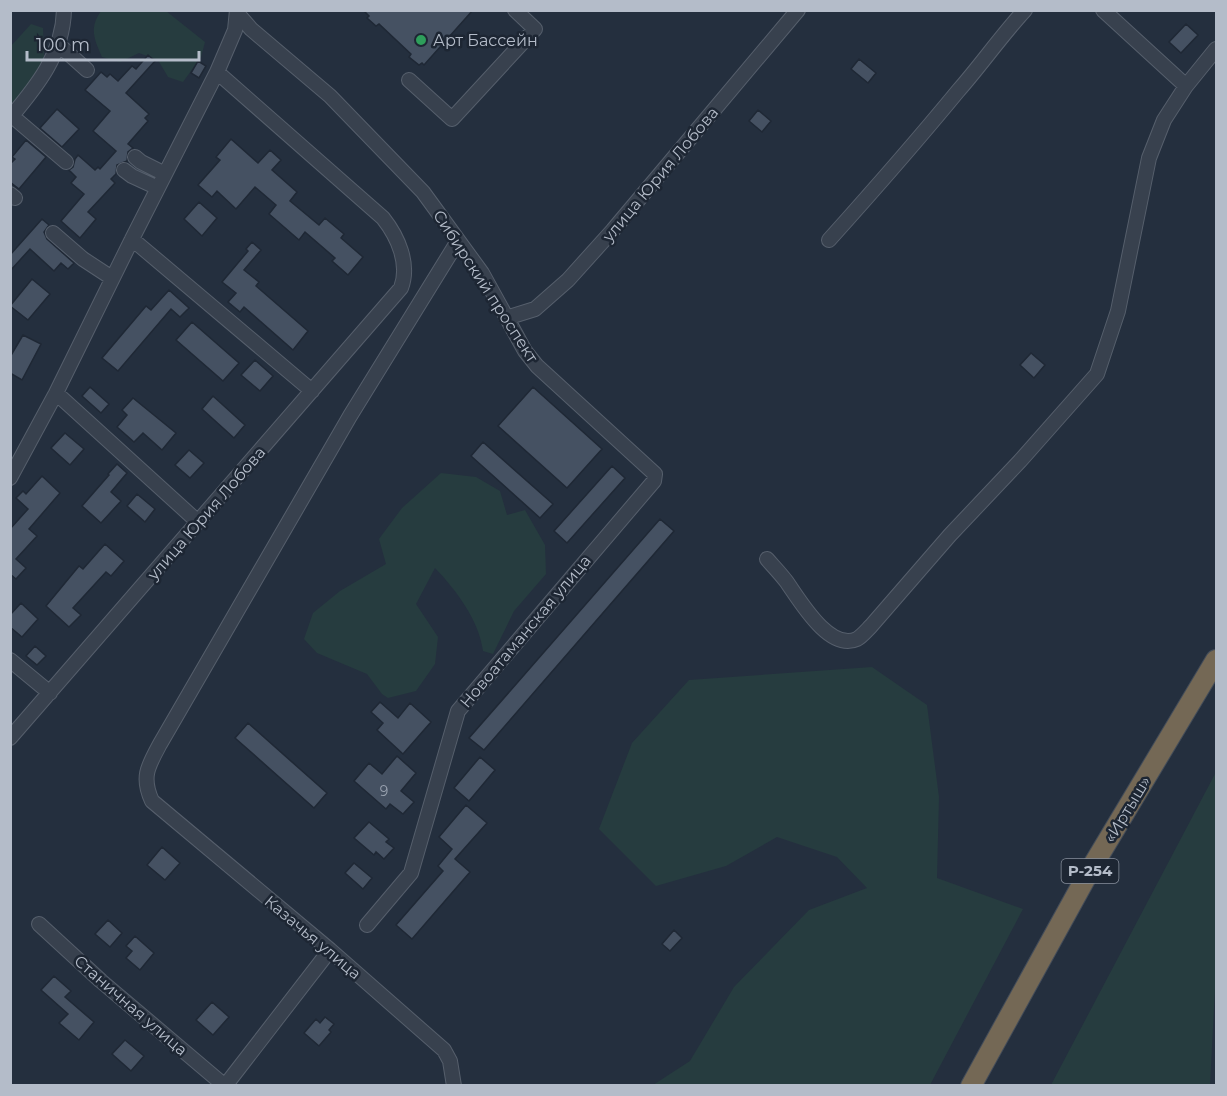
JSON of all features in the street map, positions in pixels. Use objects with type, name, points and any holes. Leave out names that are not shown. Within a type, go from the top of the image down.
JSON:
[{"type":"highway","name":"«Иртыш»","points":[[971,1086],[1089,872],[1216,660]]},
{"type":"street","points":[[64,10],[59,45],[36,87],[11,117],[66,162]]},
{"type":"street","points":[[410,80],[452,119],[535,29],[515,10]]},
{"type":"street","name":"улица Юрия Лобова","points":[[507,318],[535,309],[568,280],[613,230],[798,10]]},
{"type":"street","points":[[829,240],[984,62],[1025,10]]},
{"type":"street","points":[[1103,10],[1186,86]]},
{"type":"street","name":"Сибирский проспект","points":[[238,13],[251,29],[323,89],[423,192],[482,273],[525,351],[537,366],[648,466],[655,474],[654,481]]},
{"type":"street","name":"Сибирский проспект","points":[[10,478],[56,393],[217,72],[235,30],[238,13]]},
{"type":"street","points":[[59,45],[87,70]]},
{"type":"street","points":[[767,559],[812,618],[827,633],[844,640],[857,639],[872,626],[950,535],[1076,399],[1097,374],[1107,347],[1118,311],[1149,158],[1164,120],[1186,86],[1216,49]]},
{"type":"street","name":"улица Юрия Лобова","points":[[10,738],[400,288],[405,272],[395,238],[383,218],[217,72]]},
{"type":"street","points":[[135,157],[165,174]]},
{"type":"street","points":[[124,170],[158,188]]},
{"type":"street","points":[[53,234],[83,259],[112,278]]},
{"type":"street","points":[[132,238],[312,391]]},
{"type":"street","name":"Казачья улица","points":[[454,1086],[450,1061],[444,1050],[330,950],[152,801],[146,789],[146,776],[150,762],[160,744],[350,416],[458,241]]},
{"type":"street","points":[[56,393],[198,522]]},
{"type":"street","name":"Новоатаманская улица","points":[[367,925],[411,873],[458,711],[654,481]]},
{"type":"street","points":[[10,660],[50,693]]},
{"type":"street","name":"Станичная улица","points":[[39,924],[101,981],[225,1086]]},
{"type":"street","points":[[225,1086],[330,950]]},
{"type":"green space","points":[[101,11],[166,11],[205,42],[201,57],[183,82],[168,77],[158,60],[139,53],[120,62],[102,57],[94,34],[95,23]]},
{"type":"green space","points":[[31,24],[43,28],[44,58],[29,85],[11,108],[11,46]]},
{"type":"green space","points":[[441,473],[476,477],[500,491],[507,515],[525,510],[545,545],[546,574],[514,611],[493,654],[483,651],[472,617],[451,586],[435,568],[416,604],[438,637],[435,664],[416,691],[388,698],[382,694],[367,674],[317,653],[304,639],[313,613],[340,591],[386,564],[379,539],[402,508]]},
{"type":"green space","points":[[872,667],[927,705],[939,797],[937,878],[1023,909],[930,1085],[653,1085],[690,1061],[734,987],[809,910],[867,888],[837,857],[777,837],[726,866],[656,886],[599,829],[632,743],[689,680]]},
{"type":"green space","points":[[1216,772],[1216,970],[1210,1085],[1051,1085]]},
{"type":"building","name":"Арт Бассейн","points":[[363,10],[473,10],[424,65],[422,63],[419,65],[409,57],[411,54],[379,24],[376,26],[367,18],[369,16]]},
{"type":"building","points":[[1186,24],[1198,35],[1181,53],[1169,42]]},
{"type":"building","points":[[148,55],[155,61],[126,93],[149,114],[145,118],[148,121],[128,144],[133,148],[128,152],[127,161],[117,165],[116,174],[111,179],[115,183],[88,212],[96,219],[80,238],[61,221],[84,194],[71,183],[76,177],[69,170],[73,167],[78,155],[95,170],[98,167],[100,169],[116,151],[93,131],[110,111],[85,90],[101,72],[107,77],[110,74],[118,81],[132,66],[136,69]]},
{"type":"building","points":[[859,59],[876,73],[868,83],[851,69]]},
{"type":"building","points":[[198,61],[206,66],[199,78],[191,73]]},
{"type":"building","points":[[57,109],[79,129],[62,147],[40,128]]},
{"type":"building","points":[[758,110],[771,121],[762,132],[749,121]]},
{"type":"building","points":[[231,139],[258,163],[270,150],[281,160],[272,170],[297,192],[290,201],[319,225],[325,218],[344,234],[341,238],[363,257],[348,275],[332,261],[335,258],[305,232],[299,240],[269,214],[276,205],[255,187],[236,209],[217,191],[212,197],[198,185],[220,160],[216,157]]},
{"type":"building","points":[[26,140],[46,157],[19,189],[10,182],[10,164],[15,159],[12,157]]},
{"type":"building","points":[[199,202],[217,218],[202,236],[184,219]]},
{"type":"building","points":[[42,219],[49,225],[44,232],[47,239],[74,263],[68,269],[61,263],[54,271],[30,249],[10,271],[10,255]]},
{"type":"building","points":[[252,242],[261,250],[244,270],[259,282],[256,286],[308,331],[293,350],[244,307],[240,312],[228,302],[236,293],[222,282],[248,251],[246,249]]},
{"type":"building","points":[[32,279],[50,294],[28,320],[10,306]]},
{"type":"building","points":[[169,290],[189,308],[180,317],[171,309],[118,371],[102,358],[146,306],[151,310]]},
{"type":"building","points":[[192,322],[239,363],[223,381],[176,340]]},
{"type":"building","points":[[23,335],[41,344],[22,380],[10,373],[10,357]]},
{"type":"building","points":[[1031,353],[1045,365],[1034,378],[1020,365]]},
{"type":"building","points":[[255,360],[273,376],[260,391],[241,375]]},
{"type":"building","points":[[90,387],[109,404],[101,413],[82,396]]},
{"type":"building","points":[[533,387],[602,449],[567,488],[498,426]]},
{"type":"building","points":[[213,396],[245,425],[234,438],[202,409]]},
{"type":"building","points":[[133,398],[176,433],[162,450],[143,433],[134,442],[117,427],[127,415],[122,410]]},
{"type":"building","points":[[65,433],[84,449],[70,465],[51,448]]},
{"type":"building","points":[[483,442],[553,504],[540,518],[471,456]]},
{"type":"building","points":[[189,450],[204,463],[190,478],[175,465]]},
{"type":"building","points":[[117,464],[127,473],[111,492],[121,501],[101,523],[82,506]]},
{"type":"building","points":[[612,466],[625,478],[567,543],[554,531]]},
{"type":"building","points":[[42,476],[60,493],[29,529],[37,536],[16,559],[26,568],[16,579],[10,574],[10,529],[28,509],[16,498],[23,491],[26,494]]},
{"type":"building","points":[[137,494],[155,509],[145,522],[127,506]]},
{"type":"building","points":[[660,519],[674,531],[484,750],[469,738]]},
{"type":"building","points":[[105,544],[124,561],[111,576],[106,572],[73,608],[81,615],[69,627],[46,606],[79,566],[83,569]]},
{"type":"building","points":[[21,603],[38,619],[22,637],[10,627],[10,615]]},
{"type":"building","points":[[35,646],[46,656],[37,665],[26,656]]},
{"type":"building","points":[[380,702],[398,718],[410,703],[431,722],[403,754],[377,730],[383,723],[371,712]]},
{"type":"building","points":[[248,723],[327,793],[314,808],[235,738]]},
{"type":"building","points":[[397,756],[416,773],[401,791],[414,802],[403,814],[390,804],[386,809],[354,781],[369,763],[382,774]]},
{"type":"building","points":[[480,757],[495,770],[469,801],[454,788]]},
{"type":"building","points":[[466,805],[487,823],[455,859],[470,872],[412,939],[396,925],[443,871],[438,866],[452,849],[439,837]]},
{"type":"building","points":[[369,822],[389,839],[386,842],[394,848],[384,859],[376,852],[374,855],[354,838]]},
{"type":"building","points":[[162,847],[180,863],[165,880],[147,865]]},
{"type":"building","points":[[354,863],[372,878],[363,889],[345,873]]},
{"type":"building","points":[[108,920],[122,933],[110,947],[95,934]]},
{"type":"building","points":[[674,930],[682,938],[670,951],[662,944]]},
{"type":"building","points":[[135,936],[154,953],[140,970],[126,958],[132,951],[126,946]]},
{"type":"building","points":[[54,976],[71,991],[65,997],[94,1022],[79,1040],[59,1023],[68,1014],[41,990]]},
{"type":"building","points":[[212,1002],[229,1017],[213,1035],[196,1020]]},
{"type":"building","points":[[325,1017],[334,1024],[329,1030],[331,1032],[319,1046],[304,1033],[316,1019],[320,1023]]},
{"type":"building","points":[[125,1040],[144,1056],[131,1071],[112,1054]]},
{"type":"place","name":"Арт Бассейн","points":[[421,40]]}]
